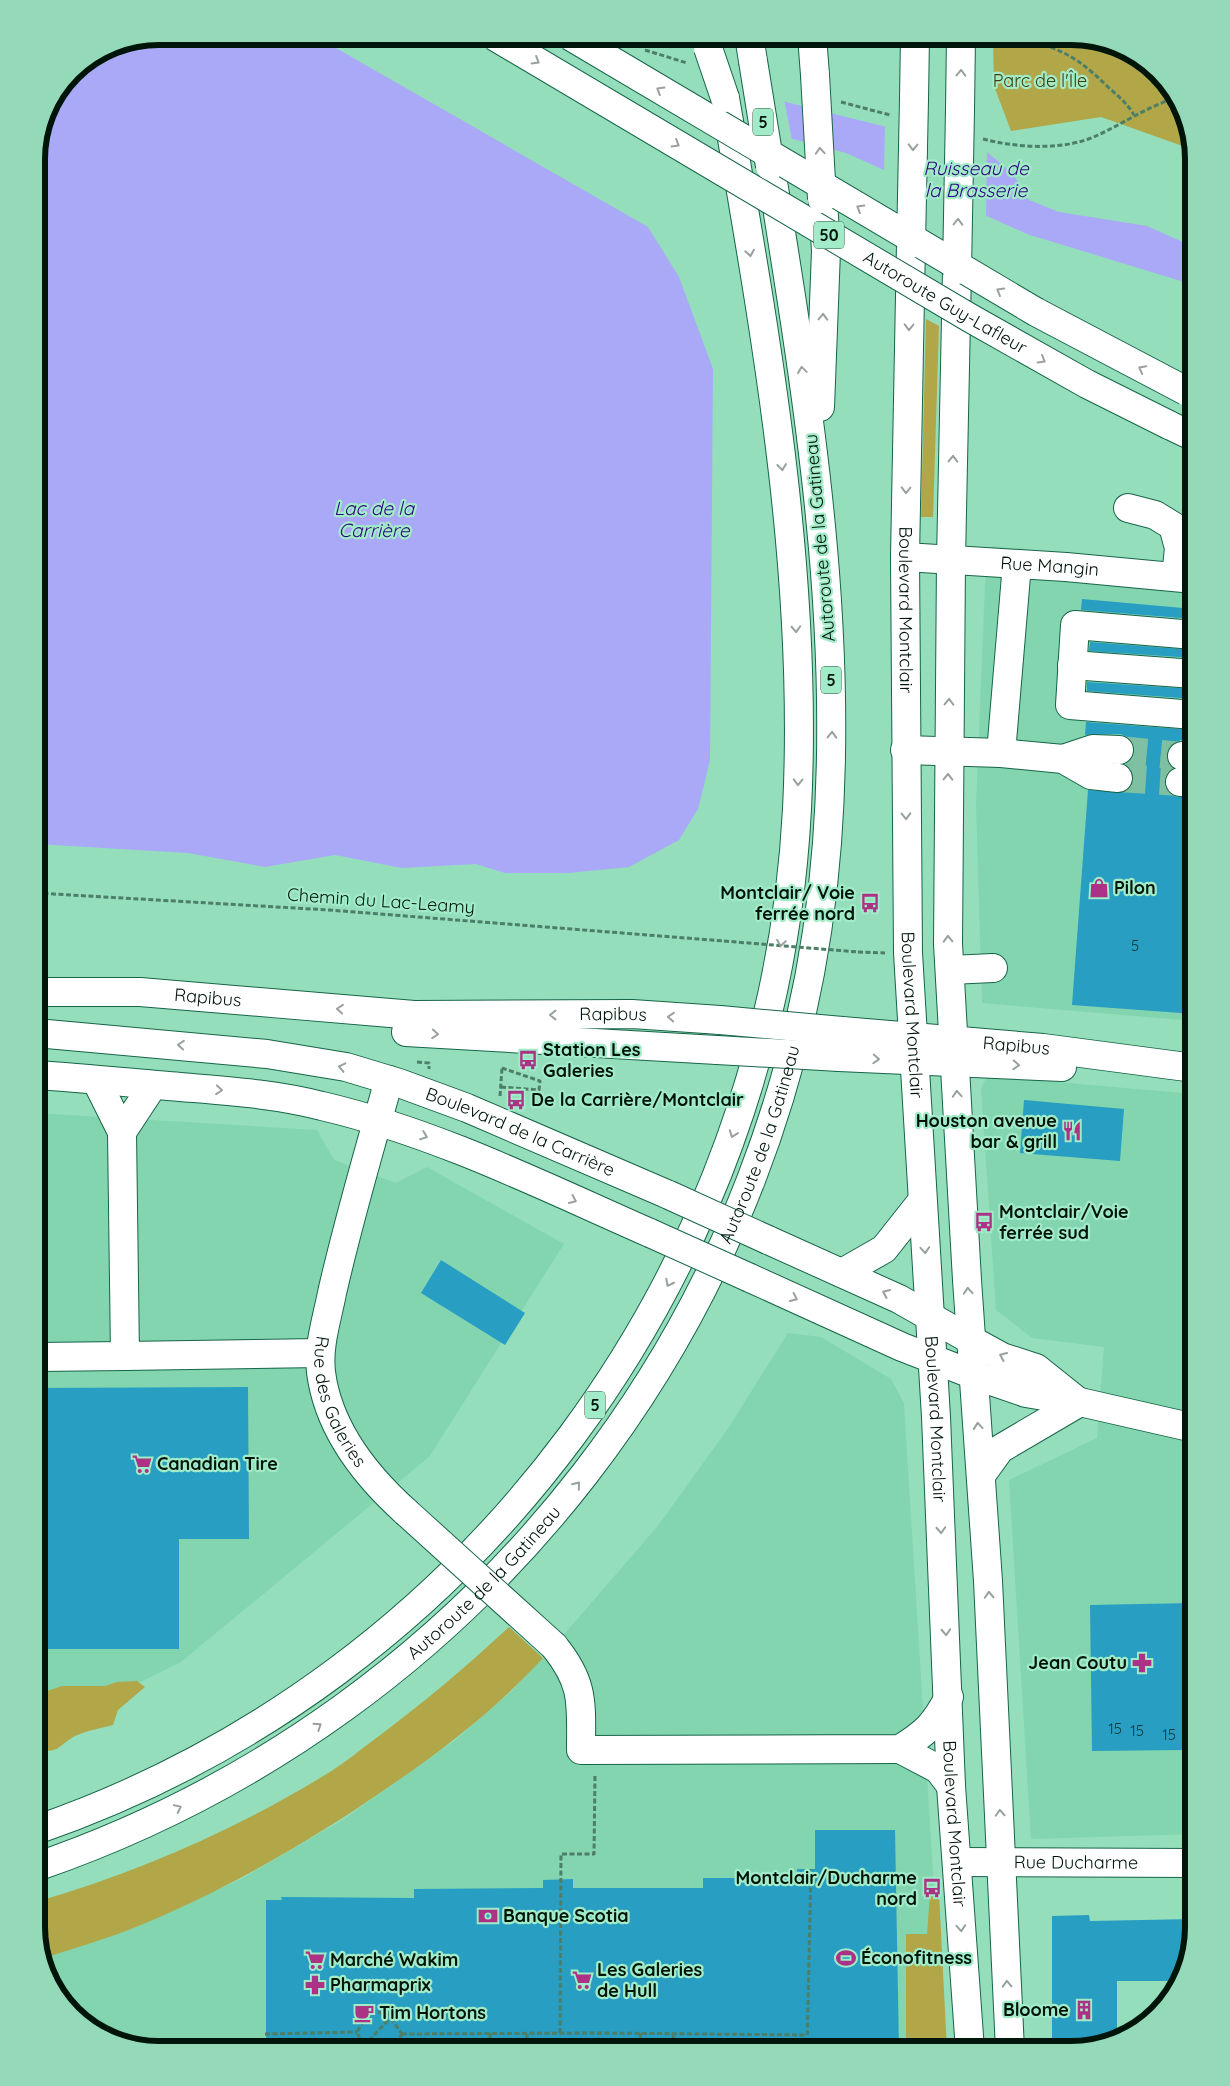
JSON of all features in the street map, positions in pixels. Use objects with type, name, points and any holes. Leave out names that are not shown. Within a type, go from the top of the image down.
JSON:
[{"type":"main road","name":"Autoroute Guy-Lafleur","points":[[509,45],[970,318],[1087,384],[1185,433]]},
{"type":"main road","name":"50","points":[[585,45],[1036,312],[1185,390]]},
{"type":"main road","name":"Autoroute de la Gatineau","points":[[45,1827],[97,1807],[149,1784],[251,1729],[349,1662],[440,1586],[510,1512],[578,1429],[635,1345],[670,1281],[699,1222],[744,1104],[769,1010],[787,903],[798,786],[797,649],[789,528],[777,428],[725,98],[713,45]]},
{"type":"main road","points":[[813,45],[826,251],[818,488]]},
{"type":"main road","name":"Boulevard Montclair","points":[[915,45],[905,557],[908,953],[912,1049],[932,1359],[951,1786],[969,2041]]},
{"type":"main road","points":[[961,45],[947,873],[954,1052],[971,1340],[982,1474],[1003,1862],[1010,2041]]},
{"type":"main road","name":"Autoroute de la Gatineau","points":[[45,1863],[141,1826],[240,1775],[321,1724],[415,1653],[486,1588],[565,1500],[636,1406],[682,1329],[717,1260],[762,1150],[795,1042],[814,952],[827,846],[832,726],[828,606],[818,488],[801,363],[751,49]]},
{"type":"main road","points":[[1128,508],[1155,514],[1173,526],[1185,578]]},
{"type":"main road","name":"Rue Mangin","points":[[905,557],[1185,578]]},
{"type":"main road","points":[[1002,753],[1016,564]]},
{"type":"main road","points":[[1185,634],[1075,625],[1070,704],[1185,714]]},
{"type":"main road","points":[[1072,665],[1185,673]]},
{"type":"main road","points":[[1063,760],[1093,749],[1119,750]]},
{"type":"main road","points":[[905,750],[1002,753],[1063,760],[1091,775],[1118,778]]},
{"type":"main road","points":[[950,970],[994,968]]},
{"type":"main road","name":"Rapibus","points":[[45,992],[140,992],[414,1015],[632,1014],[720,1020],[840,1044]]},
{"type":"main road","name":"Rapibus","points":[[45,993],[148,1010],[520,1040],[717,1050],[840,1044],[954,1052],[1043,1067],[1185,1068]]},
{"type":"main road","name":"Boulevard de la Carrière","points":[[45,1034],[282,1056],[346,1068],[389,1080],[508,1124],[899,1299],[1002,1357],[1036,1368],[1080,1402]]},
{"type":"main road","points":[[45,1076],[289,1098],[378,1120],[461,1151],[932,1359],[974,1375],[1026,1393],[1080,1402],[1185,1426]]},
{"type":"main road","points":[[96,1080],[122,1132],[125,1356]]},
{"type":"main road","name":"Rue des Galeries","points":[[389,1080],[338,1265],[320,1353],[327,1395],[334,1415],[353,1454],[384,1493],[554,1646],[570,1666],[580,1696],[582,1750],[900,1749]]},
{"type":"main road","points":[[122,1132],[153,1085]]},
{"type":"main road","points":[[842,1273],[884,1249],[922,1201]]},
{"type":"main road","points":[[45,1357],[320,1353]]},
{"type":"main road","points":[[982,1474],[1000,1449],[1080,1402]]},
{"type":"main road","points":[[900,1749],[918,1738],[938,1720],[948,1697]]},
{"type":"main road","points":[[900,1749],[938,1769],[951,1786]]},
{"type":"main road","name":"Rue Ducharme","points":[[956,1862],[1185,1863]]},
{"type":"path","points":[[1040,45],[1050,47],[1076,58],[1129,106],[1134,115]]},
{"type":"path","points":[[636,47],[693,65]]},
{"type":"path","points":[[837,101],[892,116]]},
{"type":"path","points":[[977,138],[1018,145],[1069,142],[1096,136],[1134,115],[1169,101]]},
{"type":"path","name":"Chemin du Lac-Leamy","points":[[45,894],[338,911],[871,953]]},
{"type":"path","points":[[500,1096],[502,1066],[540,1081],[539,1090],[501,1087]]},
{"type":"path","points":[[807,2041],[810,1869]]},
{"type":"path","points":[[560,2033],[562,1879]]},
{"type":"path","points":[[357,2032],[364,2020],[375,2012],[388,2014],[402,2034]]},
{"type":"path","points":[[368,2041],[391,2017]]},
{"type":"path","points":[[265,2034],[357,2032]]},
{"type":"path","points":[[357,2032],[361,2041]]},
{"type":"path","points":[[490,2034],[490,2040],[527,2040],[527,2033]]},
{"type":"path","points":[[599,2033],[599,2041]]},
{"type":"path","points":[[640,2033],[640,2041]]},
{"type":"path","points":[[402,2034],[674,2033],[807,2035]]},
{"type":"path","points":[[674,2033],[674,2041]]},
{"type":"path","points":[[398,2041],[402,2034]]},
{"type":"shaded area","points":[[992,546],[1185,566],[1185,1020],[982,1003],[976,806],[985,583]]},
{"type":"shaded area","points":[[987,1076],[1185,1093],[1185,1834],[1031,1839],[1009,1480],[1097,1438],[1104,1347],[1032,1338],[996,1310],[981,1089]]},
{"type":"shaded area","points":[[45,1114],[317,1130],[334,1160],[396,1183],[427,1167],[564,1244],[429,1457],[181,1662],[63,1720],[45,1725]]},
{"type":"shaded area","name":"Les Galeries de Hull","points":[[788,1333],[821,1337],[891,1379],[904,1403],[943,2041],[152,2041],[122,2035],[109,2029],[84,2013],[73,2002],[57,1977],[49,1956],[126,1931],[241,1879],[344,1819],[454,1741],[511,1692],[554,1646],[657,1527],[727,1430]]},
{"type":"green space","name":"Parc de l'Île","points":[[993,45],[1078,45],[1108,51],[1134,64],[1157,84],[1176,115],[1184,147],[1101,117],[1011,131],[994,86]]},
{"type":"green space","points":[[926,319],[939,326],[933,517],[921,517]]},
{"type":"green space","points":[[509,1627],[543,1658],[508,1693],[453,1740],[362,1805],[297,1846],[230,1883],[161,1916],[126,1931],[49,1956],[46,1942],[45,1899],[152,1862],[226,1829],[298,1791],[338,1766],[392,1726]]},
{"type":"green space","points":[[137,1681],[145,1687],[118,1710],[113,1725],[75,1736],[54,1750],[45,1750],[45,1692],[62,1686],[105,1686],[117,1682]]},
{"type":"green space","points":[[939,1893],[947,2041],[906,2041],[906,1934],[927,1934],[930,1894]]},
{"type":"water","name":"Lac de la Carrière","points":[[159,45],[331,45],[648,227],[679,277],[713,369],[710,760],[698,809],[679,840],[629,867],[568,873],[505,873],[476,864],[402,868],[335,855],[265,867],[188,853],[45,845],[46,144],[54,115],[60,102],[73,84],[96,64],[122,51],[137,47]]},
{"type":"water","name":"Ruisseau de la Brasserie","points":[[669,73],[987,152],[1013,174],[1029,200],[1059,212],[1147,226],[1185,243],[1185,282],[1027,234],[846,153],[642,99]]},
{"type":"pier","points":[[548,45],[623,45],[687,78],[687,75],[784,99],[792,140],[796,142],[641,102]]},
{"type":"pier","points":[[885,123],[987,149],[986,218],[884,172]]},
{"type":"building","points":[[1082,599],[1185,608],[1185,618],[1081,610]]},
{"type":"building","points":[[1090,642],[1185,649],[1185,657],[1089,651]]},
{"type":"building","points":[[1087,682],[1185,688],[1185,698],[1087,691]]},
{"type":"building","points":[[1086,722],[1185,729],[1185,741],[1181,740],[1174,743],[1168,749],[1166,757],[1173,768],[1165,779],[1165,787],[1170,794],[1177,797],[1185,797],[1185,1013],[1072,1005],[1088,790],[1124,792],[1130,788],[1134,779],[1132,771],[1125,764],[1132,758],[1135,750],[1133,742],[1120,734],[1085,735]]},
{"type":"building","name":"Houston avenue bar & grill","points":[[1024,1100],[1124,1109],[1120,1161],[1020,1153]]},
{"type":"building","points":[[441,1260],[525,1313],[505,1345],[421,1293]]},
{"type":"building","name":"Canadian Tire","points":[[248,1387],[249,1539],[179,1539],[179,1649],[45,1649],[45,1388]]},
{"type":"building","name":"Jean Coutu","points":[[1185,1603],[1185,1721],[1183,1721],[1183,1750],[1092,1751],[1090,1605]]},
{"type":"building","name":"Les Galeries de Hull","points":[[815,1830],[895,1830],[899,2041],[266,2041],[266,1900],[282,1900],[281,1897],[414,1898],[414,1889],[543,1888],[543,1880],[573,1879],[573,1888],[703,1888],[703,1878],[797,1878],[797,1869],[815,1869]]},
{"type":"building","name":"Bloome","points":[[1089,1915],[1090,1921],[1185,1919],[1184,1942],[1179,1964],[1171,1981],[1117,1981],[1117,2031],[1086,2040],[1052,2041],[1052,1916]]},
{"type":"tunnel","points":[[1119,750],[1182,756]]},
{"type":"tunnel","points":[[1118,778],[1180,782]]},
{"type":"place","name":"Pilon","points":[[1099,888]]},
{"type":"place","name":"Montclair/ Voie ferrée nord","points":[[870,903]]},
{"type":"place","name":"Station Les Galeries","points":[[528,1060]]},
{"type":"place","name":"De la Carrière/Montclair","points":[[516,1100]]},
{"type":"place","name":"Houston avenue bar & grill","points":[[1072,1131]]},
{"type":"place","name":"Montclair/Voie ferrée sud","points":[[984,1222]]},
{"type":"place","name":"Canadian Tire","points":[[142,1464]]},
{"type":"place","name":"Jean Coutu","points":[[1142,1663]]},
{"type":"place","name":"Montclair/Ducharme nord","points":[[932,1888]]},
{"type":"place","name":"Banque Scotia","points":[[488,1916]]},
{"type":"place","name":"Éconofitness","points":[[846,1958]]},
{"type":"place","name":"Marché Wakim","points":[[315,1960]]},
{"type":"place","name":"Les Galeries de Hull","points":[[582,1980]]},
{"type":"place","name":"Pharmaprix","points":[[315,1985]]},
{"type":"place","name":"Bloome","points":[[1084,2010]]},
{"type":"place","name":"Tim Hortons","points":[[364,2013]]}]
